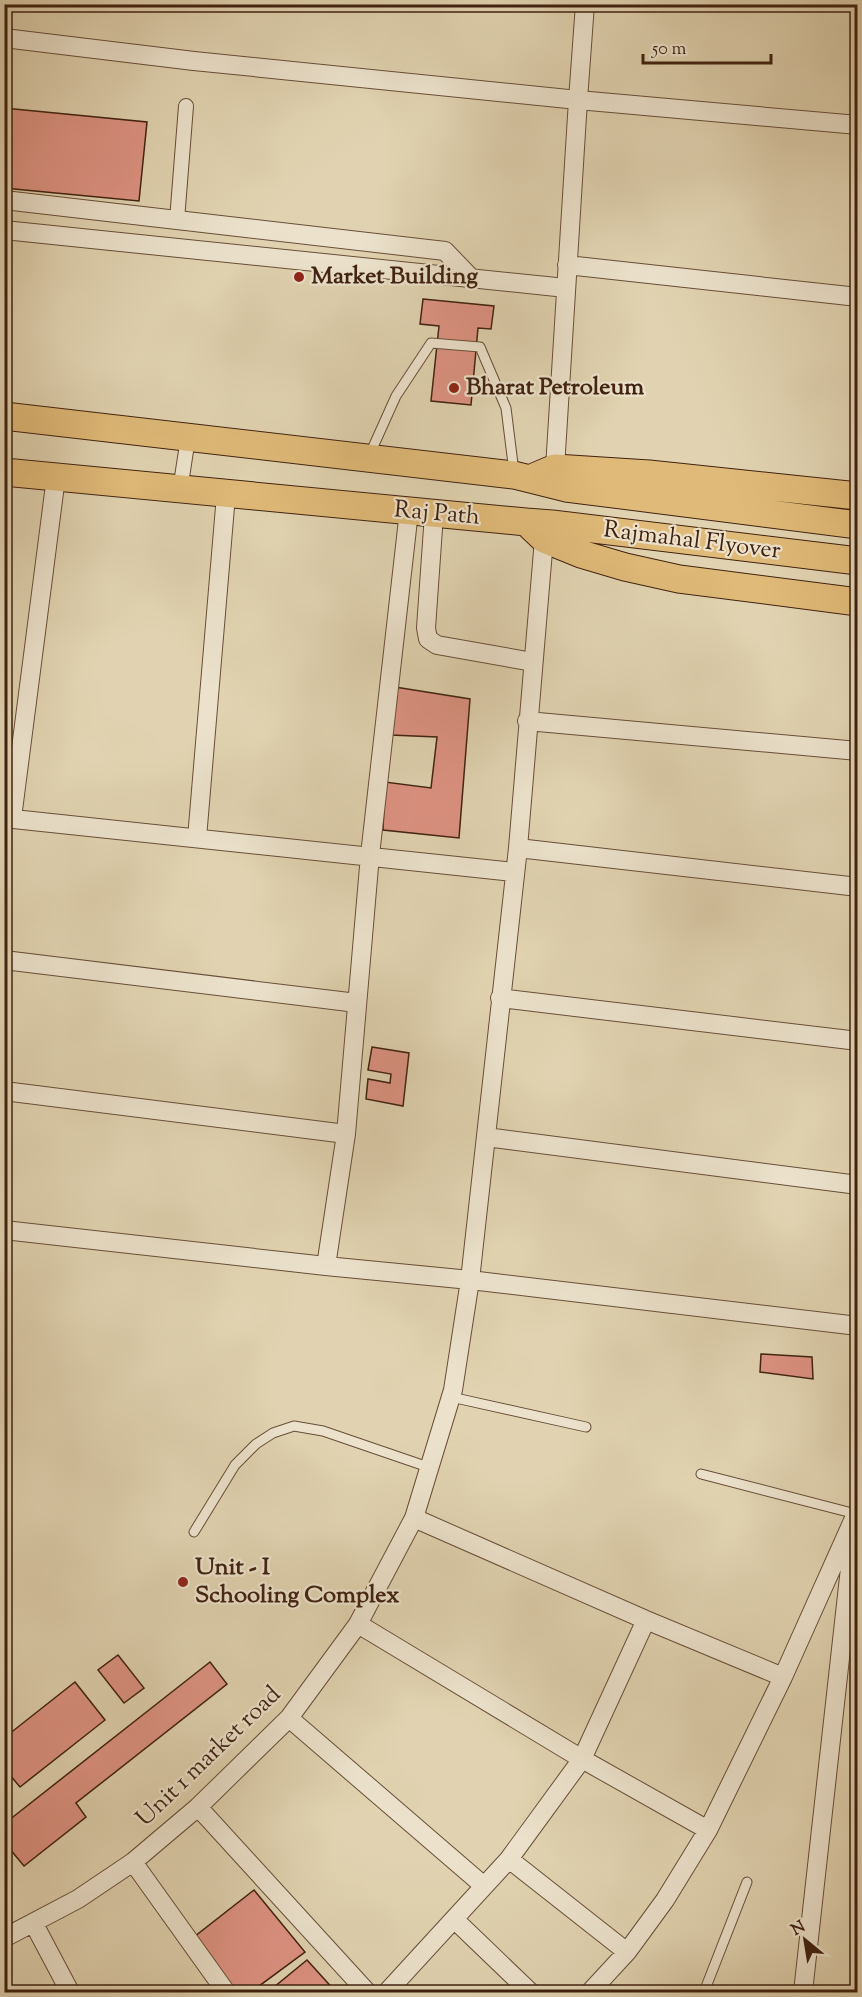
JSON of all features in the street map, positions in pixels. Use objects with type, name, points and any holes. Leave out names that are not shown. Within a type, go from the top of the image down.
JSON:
[{"type":"main road","name":"Raj Path","points":[[4,416],[521,477],[555,468],[649,474],[858,496]]},
{"type":"main road","name":"Raj Path","points":[[4,472],[422,513],[535,531],[581,554],[679,579],[858,602]]},
{"type":"main road","name":"Rajmahal Flyover","points":[[521,477],[566,488],[858,525]]},
{"type":"main road","name":"Rajmahal Flyover","points":[[535,531],[552,524],[858,561]]},
{"type":"street","points":[[555,468],[585,4]]},
{"type":"street","points":[[4,39],[578,100],[858,125]]},
{"type":"street","points":[[177,220],[186,106]]},
{"type":"street","points":[[4,200],[445,251],[471,278]]},
{"type":"street","points":[[4,230],[566,288]]},
{"type":"street","points":[[567,265],[858,297]]},
{"type":"street","points":[[180,490],[188,438]]},
{"type":"street","points":[[56,477],[8,818],[514,872]]},
{"type":"street","points":[[197,838],[226,495]]},
{"type":"street","points":[[422,513],[428,639],[437,645],[533,662]]},
{"type":"street","points":[[326,1266],[346,1134],[370,855],[422,513]]},
{"type":"street","name":"Unit 1 market road","points":[[4,1938],[78,1899],[133,1862],[198,1808],[289,1718],[358,1624],[414,1518],[452,1397],[470,1280],[518,848],[533,662],[535,531]]},
{"type":"street","points":[[527,721],[858,751]]},
{"type":"street","points":[[518,848],[858,887]]},
{"type":"street","points":[[4,960],[357,1003]]},
{"type":"street","points":[[501,999],[858,1041]]},
{"type":"street","points":[[4,1091],[346,1134]]},
{"type":"street","points":[[486,1137],[858,1185]]},
{"type":"street","points":[[4,1230],[470,1280],[858,1326]]},
{"type":"street","points":[[590,1992],[627,1952],[665,1900],[708,1830],[783,1677],[857,1509]]},
{"type":"street","points":[[803,1992],[857,1509]]},
{"type":"street","points":[[414,1518],[646,1620],[783,1677]]},
{"type":"street","points":[[387,1992],[509,1859],[582,1759],[646,1620]]},
{"type":"street","points":[[358,1624],[582,1759],[708,1830]]},
{"type":"street","points":[[289,1718],[484,1886]]},
{"type":"street","points":[[198,1808],[368,1992]]},
{"type":"street","points":[[509,1859],[627,1952]]},
{"type":"street","points":[[133,1862],[226,1992]]},
{"type":"street","points":[[454,1919],[530,1992]]},
{"type":"street","points":[[34,1924],[70,1992]]},
{"type":"lane","points":[[368,459],[396,396],[430,343],[480,347],[506,408],[521,477]]},
{"type":"lane","points":[[452,1397],[586,1427]]},
{"type":"lane","points":[[194,1532],[235,1465],[256,1444],[273,1433],[294,1426],[323,1431],[431,1468]]},
{"type":"lane","points":[[701,1474],[857,1509]]},
{"type":"lane","points":[[704,1992],[747,1882]]},
{"type":"building","points":[[4,108],[147,122],[139,201],[4,188]]},
{"type":"building","points":[[423,299],[494,306],[491,329],[478,328],[471,405],[431,401],[439,326],[420,324]]},
{"type":"building","points":[[395,687],[470,699],[459,838],[383,830],[385,782],[431,788],[437,737],[391,735]]},
{"type":"building","points":[[372,1047],[409,1053],[403,1106],[366,1099],[368,1079],[390,1083],[391,1074],[368,1070]]},
{"type":"building","points":[[761,1354],[812,1357],[813,1379],[760,1372]]},
{"type":"building","points":[[118,1655],[144,1688],[124,1703],[98,1670]]},
{"type":"building","points":[[210,1662],[227,1684],[76,1803],[86,1817],[24,1866],[4,1842],[4,1824]]},
{"type":"building","points":[[75,1682],[105,1720],[20,1787],[4,1768],[4,1738]]},
{"type":"building","points":[[254,1890],[305,1952],[251,1992],[235,1992],[194,1937]]},
{"type":"building","points":[[307,1960],[336,1992],[268,1992]]},
{"type":"place","name":"Market Building","points":[[299,277]]},
{"type":"place","name":"Bharat Petroleum","points":[[454,388]]},
{"type":"place","name":"Unit - I Schooling Complex","points":[[183,1582]]}]
